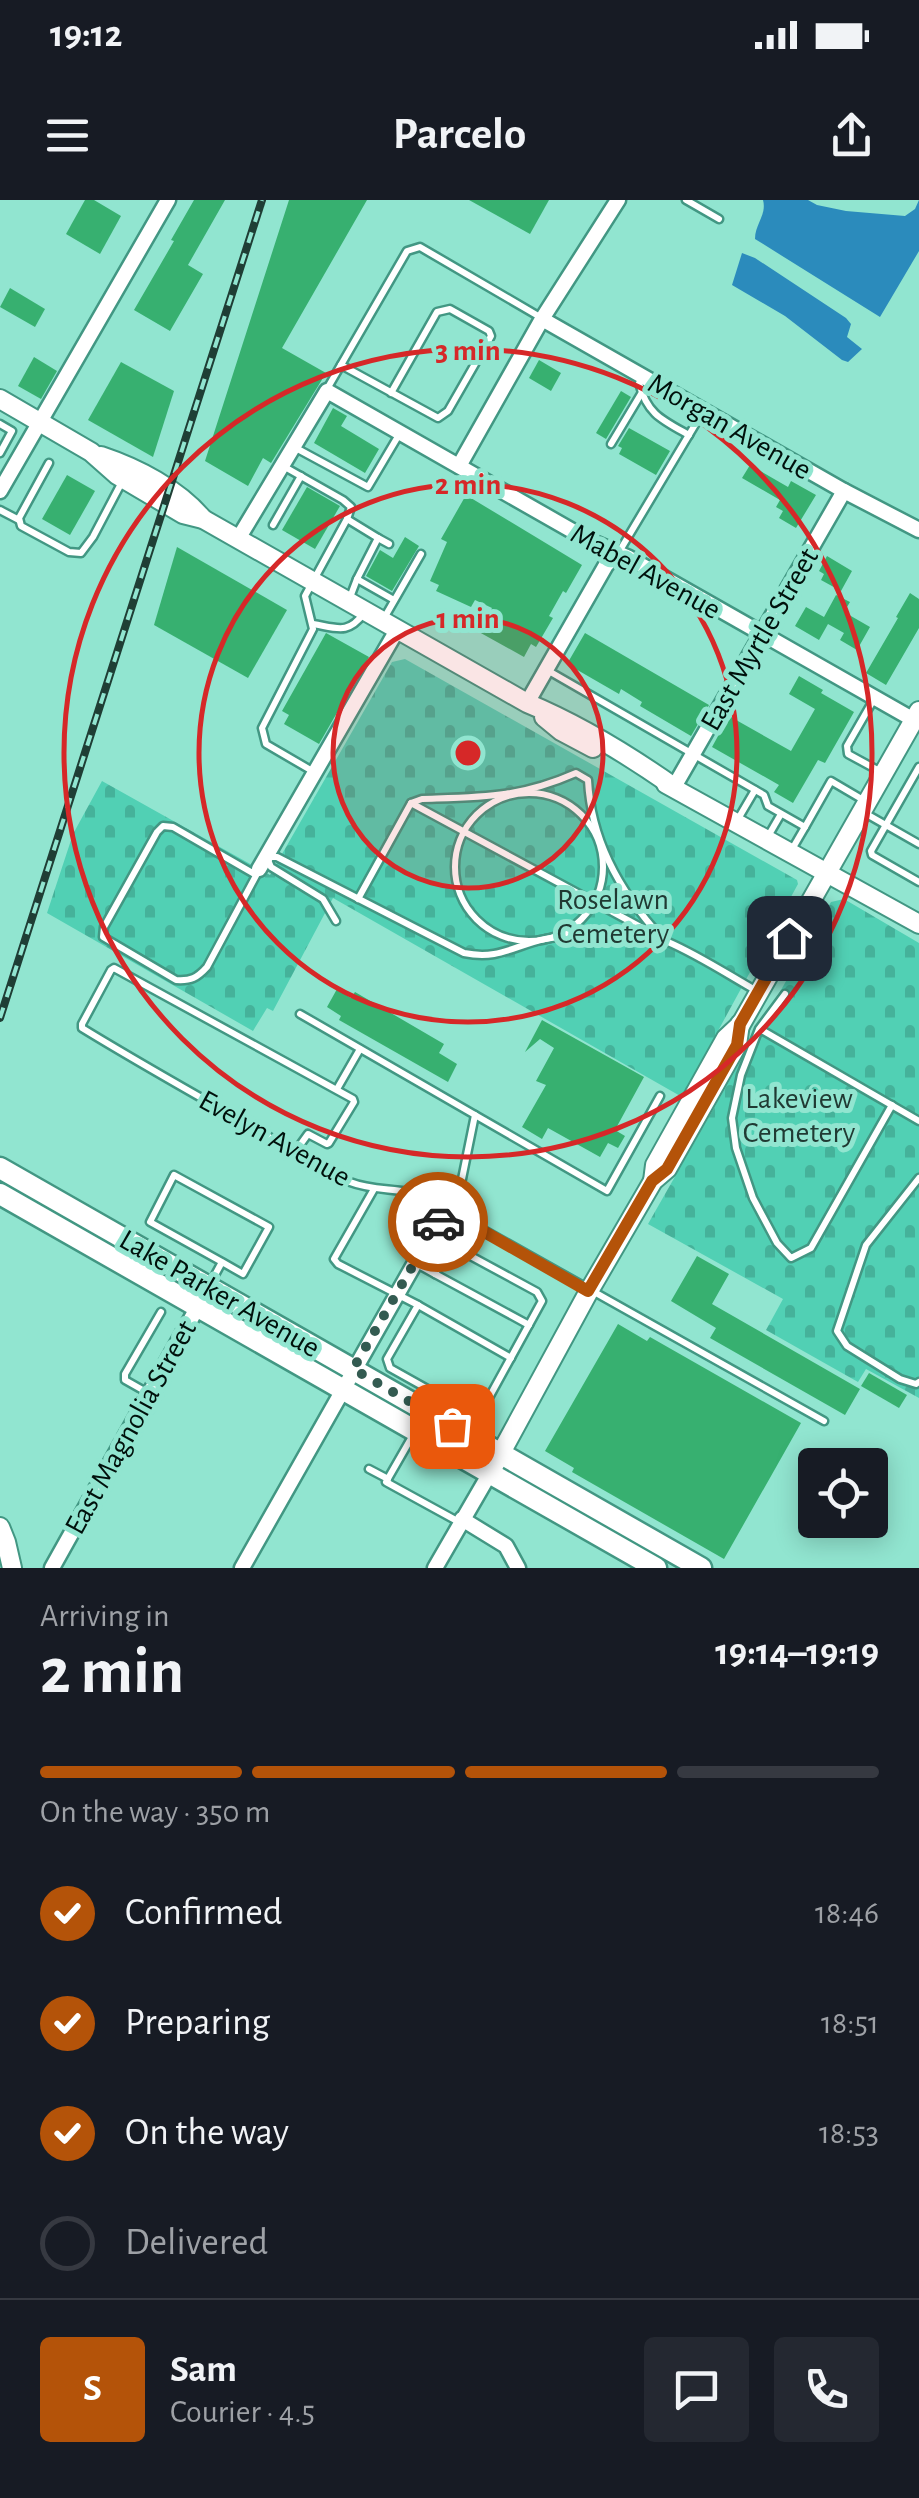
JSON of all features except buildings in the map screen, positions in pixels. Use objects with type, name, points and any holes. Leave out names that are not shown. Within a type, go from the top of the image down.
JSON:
[{"type":"main road","name":"Lake Parker Avenue","points":[[0,1168],[701,1568]]},
{"type":"main road","name":"Lake Parker Avenue","points":[[0,1194],[416,1430],[634,1561],[656,1568]]},
{"type":"street","points":[[0,491],[168,200]]},
{"type":"street","points":[[459,466],[542,318],[618,200]]},
{"type":"street","name":"Morgan Avenue","points":[[542,318],[919,530]]},
{"type":"street","points":[[238,539],[326,390]]},
{"type":"street","name":"Mabel Avenue","points":[[326,390],[875,698],[916,715]]},
{"type":"street","points":[[0,399],[91,452],[124,479],[183,514],[203,519],[312,581],[527,704],[561,730],[624,766],[674,787],[919,924]]},
{"type":"street","points":[[91,452],[122,463],[170,490],[189,502],[203,519]]},
{"type":"street","name":"East Myrtle Street","points":[[674,787],[844,491]]},
{"type":"street","points":[[527,704],[606,565],[618,553]]},
{"type":"street","points":[[260,867],[315,772],[390,626]]},
{"type":"street","points":[[434,1568],[652,1181],[667,1169],[737,1045],[740,1024],[916,715]]},
{"type":"street","points":[[242,1568],[446,1210]]},
{"type":"street","name":"East Magnolia Street","points":[[52,1568],[209,1287]]},
{"type":"street","points":[[461,1521],[506,1546],[518,1568]]},
{"type":"street","points":[[0,1527],[12,1568]]},
{"type":"lane","points":[[686,200],[719,218]]},
{"type":"lane","points":[[326,390],[407,251],[420,247],[542,318]]},
{"type":"lane","points":[[341,365],[392,393],[438,418],[448,411],[491,336],[489,331],[450,308],[437,312],[392,393]]},
{"type":"lane","points":[[643,376],[639,382],[641,394],[655,416],[689,435]]},
{"type":"lane","points":[[611,444],[641,394]]},
{"type":"lane","points":[[618,553],[703,411]]},
{"type":"lane","points":[[0,424],[12,431],[0,453]]},
{"type":"lane","points":[[294,447],[368,487],[400,432]]},
{"type":"lane","points":[[6,442],[24,451]]},
{"type":"lane","points":[[49,463],[20,520],[21,526],[69,552],[81,553],[124,479]]},
{"type":"lane","points":[[283,466],[351,507],[305,596],[313,629],[262,728],[266,744],[315,772]]},
{"type":"lane","points":[[273,525],[301,476]]},
{"type":"lane","points":[[0,510],[20,520]]},
{"type":"lane","points":[[347,520],[389,544]]},
{"type":"lane","points":[[313,624],[345,629],[356,625],[358,579],[378,538]]},
{"type":"lane","points":[[390,626],[394,600],[421,554]]},
{"type":"lane","points":[[358,579],[394,600]]},
{"type":"lane","points":[[546,670],[764,795],[768,806],[805,827]]},
{"type":"lane","points":[[875,698],[847,746],[848,754],[883,773]]},
{"type":"lane","points":[[919,768],[871,851],[919,882]]},
{"type":"lane","points":[[336,921],[323,900],[271,867],[260,867],[172,826],[164,826],[156,832],[104,927],[104,937],[176,980],[189,981],[207,967],[260,867],[277,857],[464,953],[483,957],[542,940],[564,933],[581,920],[594,902],[602,883],[604,862],[589,804],[588,780],[576,773],[496,801],[478,814],[464,831],[456,854],[456,878],[463,900],[477,920],[496,934],[519,940],[542,940],[579,934],[664,940]]},
{"type":"lane","points":[[791,851],[832,781],[886,825],[919,844]]},
{"type":"lane","points":[[737,822],[755,790]]},
{"type":"lane","points":[[358,899],[411,803],[422,799],[538,793],[576,808],[590,824],[643,918],[664,940]]},
{"type":"lane","points":[[411,803],[759,992]]},
{"type":"lane","points":[[767,838],[781,814]]},
{"type":"lane","name":"Evelyn Avenue","points":[[338,1090],[114,968],[82,1024],[82,1028],[100,1039],[334,1174],[374,1189],[417,1194],[824,1421]]},
{"type":"lane","points":[[785,994],[760,1029],[741,1076],[732,1118],[736,1148],[753,1198],[776,1243],[792,1258],[811,1248],[892,1105]]},
{"type":"lane","points":[[300,1014],[607,1191],[660,1096]]},
{"type":"lane","points":[[760,1029],[919,1121]]},
{"type":"lane","points":[[296,1152],[308,1134],[330,1144],[354,1102],[338,1090],[360,1049]]},
{"type":"lane","points":[[446,1210],[462,1179],[475,1115]]},
{"type":"lane","points":[[174,1174],[270,1227],[243,1274],[222,1262],[150,1222],[174,1174]]},
{"type":"lane","points":[[919,1178],[866,1245],[838,1331],[847,1346],[900,1379],[919,1382]]},
{"type":"lane","points":[[374,1189],[334,1259],[338,1264],[512,1358]]},
{"type":"lane","points":[[418,1305],[387,1359],[390,1368],[474,1415],[480,1414],[542,1301],[536,1292],[454,1246],[448,1248],[435,1274]]},
{"type":"lane","points":[[209,1287],[222,1262]]},
{"type":"lane","points":[[415,1262],[529,1326]]},
{"type":"lane","points":[[150,1393],[124,1378],[160,1312]]},
{"type":"lane","points":[[416,1430],[386,1482],[461,1521]]},
{"type":"lane","points":[[369,1469],[388,1479]]},
{"type":"green space","name":"Roselawn Cemetery","points":[[405,659],[797,880],[682,1097],[333,898],[273,1011],[267,1008],[253,1031],[47,913],[73,834],[102,781],[270,875],[392,662]]},
{"type":"green space","name":"Lakeview Cemetery","points":[[844,899],[919,943],[919,1398],[866,1369],[858,1382],[766,1330],[783,1299],[648,1224],[831,902]]},
{"type":"water","points":[[763,200],[808,200],[846,211],[905,216],[919,200],[919,251],[880,317],[755,239]]},
{"type":"water","points":[[742,253],[846,318],[851,324],[847,337],[862,349],[848,362],[842,360],[785,316],[732,285]]},
{"type":"railway","points":[[0,1018],[262,200]]},
{"type":"way so far","points":[[438,1222],[353,1369],[452,1426]]},
{"type":"route","points":[[438,1222],[446,1210],[588,1291],[652,1181],[667,1169],[737,1045],[740,1024],[789,938]]}]
